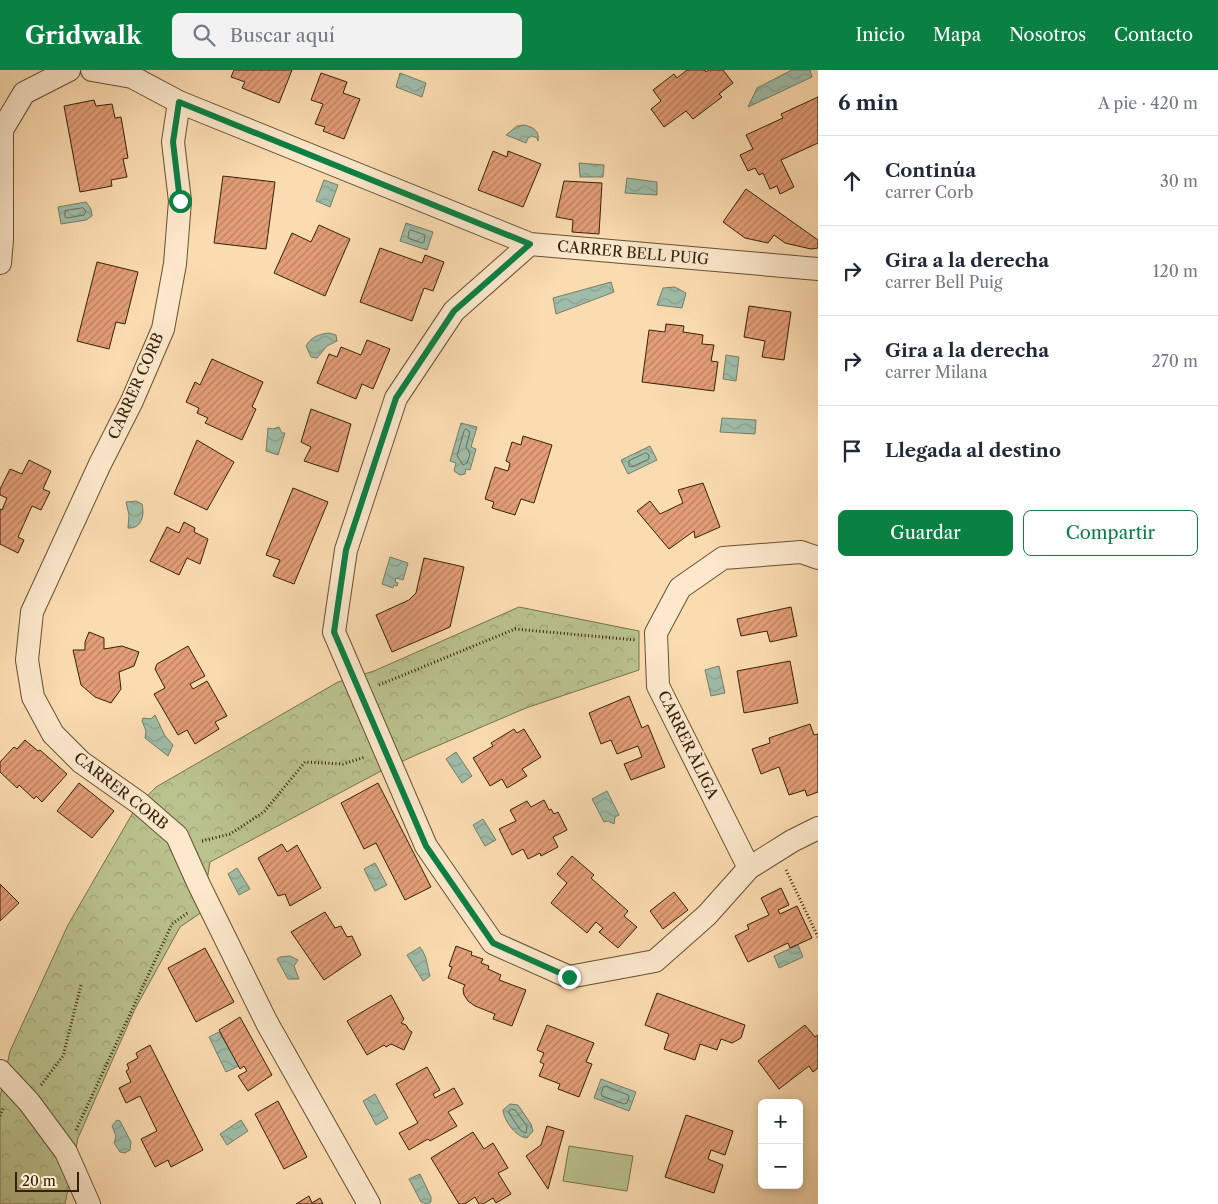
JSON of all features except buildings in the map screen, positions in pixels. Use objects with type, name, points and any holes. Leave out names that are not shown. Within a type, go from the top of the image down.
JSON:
[{"type":"street","points":[[0,263],[2,240],[2,130],[24,93],[69,70]]},
{"type":"street","name":"CARRER BELL PUIG","points":[[92,70],[132,77],[179,102],[530,244],[818,269]]},
{"type":"street","name":"CARRER CORB","points":[[179,102],[173,142],[180,201],[176,255],[163,329],[132,401],[100,464],[32,612],[27,660],[33,697],[52,734],[81,762],[139,803],[177,836],[268,1023],[369,1204]]},
{"type":"street","points":[[530,244],[454,311],[396,398],[346,550],[334,632],[426,846],[493,943],[569,977],[655,961],[707,915],[749,868],[818,828]]},
{"type":"street","name":"CARRER ÀLIGA","points":[[749,868],[658,686],[656,633],[680,588],[723,558],[801,552],[818,558]]},
{"type":"street","points":[[0,1071],[29,1102],[66,1152],[89,1204]]},
{"type":"path","points":[[360,693],[514,629],[639,640]]},
{"type":"path","points":[[177,836],[200,842],[230,834],[264,812],[304,762],[343,764],[385,750]]},
{"type":"path","points":[[776,851],[818,937]]},
{"type":"path","points":[[66,1152],[172,924],[207,901]]},
{"type":"path","points":[[29,1102],[63,1056],[81,985]]},
{"type":"green space","points":[[519,607],[639,631],[639,670],[526,708],[416,755],[381,771],[210,862],[202,912],[180,927],[135,1009],[78,1138],[65,1204],[0,1204],[0,1097],[10,1051],[68,925],[135,809],[156,787],[338,682],[374,671]]},
{"type":"green space","points":[[569,1146],[633,1156],[627,1191],[563,1181]]},
{"type":"water","points":[[792,70],[810,70],[812,77],[748,107],[757,88]]},
{"type":"water","points":[[400,73],[426,83],[422,97],[396,87]]},
{"type":"water","points":[[524,125],[535,130],[538,135],[538,141],[537,138],[532,136],[528,138],[526,143],[506,135],[517,126]]},
{"type":"water","points":[[579,163],[604,165],[603,177],[580,177]]},
{"type":"water","points":[[627,178],[657,182],[657,195],[625,193]]},
{"type":"water","points":[[324,180],[338,185],[330,207],[316,201]]},
{"type":"water","points":[[86,202],[91,209],[92,216],[86,220],[61,224],[58,207]]},
{"type":"water","points":[[406,223],[433,232],[427,250],[400,241]]},
{"type":"water","points":[[611,282],[614,292],[556,314],[553,298]]},
{"type":"water","points":[[675,287],[686,293],[682,308],[657,305],[663,288]]},
{"type":"water","points":[[329,333],[336,335],[337,341],[327,346],[317,358],[311,357],[306,346],[310,340],[316,336]]},
{"type":"water","points":[[726,355],[739,357],[736,381],[723,379]]},
{"type":"water","points":[[722,418],[756,420],[755,434],[720,432]]},
{"type":"water","points":[[461,423],[477,427],[471,447],[476,449],[470,470],[466,469],[465,474],[460,475],[454,471],[456,463],[450,461]]},
{"type":"water","points":[[279,427],[282,433],[285,433],[278,455],[266,451],[268,428]]},
{"type":"water","points":[[650,446],[657,460],[628,474],[621,460]]},
{"type":"water","points":[[136,501],[142,504],[143,513],[141,521],[136,526],[128,528],[129,515],[126,502]]},
{"type":"water","points":[[390,557],[408,563],[403,580],[396,578],[395,582],[398,583],[393,588],[382,584]]},
{"type":"water","points":[[719,666],[725,693],[711,696],[705,670]]},
{"type":"water","points":[[155,715],[165,736],[173,745],[168,756],[145,738],[146,731],[142,721],[143,718],[151,719]]},
{"type":"water","points":[[456,752],[472,776],[462,783],[446,759]]},
{"type":"water","points":[[607,791],[619,815],[615,817],[614,824],[608,821],[604,822],[592,799]]},
{"type":"water","points":[[483,819],[496,840],[485,846],[473,825]]},
{"type":"water","points":[[375,863],[387,885],[375,891],[364,869]]},
{"type":"water","points":[[237,868],[250,889],[239,895],[228,874]]},
{"type":"water","points":[[798,945],[803,957],[779,968],[774,956]]},
{"type":"water","points":[[420,947],[426,958],[430,976],[423,981],[407,955]]},
{"type":"water","points":[[290,956],[298,960],[294,966],[299,979],[288,979],[277,959]]},
{"type":"water","points":[[219,1032],[239,1066],[226,1072],[209,1037]]},
{"type":"water","points":[[601,1079],[636,1092],[629,1111],[594,1098]]},
{"type":"water","points":[[375,1094],[388,1118],[376,1125],[363,1101]]},
{"type":"water","points":[[510,1104],[518,1105],[531,1124],[533,1131],[527,1138],[515,1132],[506,1119],[503,1110]]},
{"type":"water","points":[[117,1120],[120,1121],[131,1142],[130,1150],[125,1153],[120,1152],[114,1143],[116,1136],[112,1126]]},
{"type":"water","points":[[241,1120],[248,1131],[227,1145],[220,1134]]},
{"type":"water","points":[[420,1174],[431,1197],[431,1202],[428,1204],[421,1202],[409,1179]]},
{"type":"route","points":[[180,201],[173,142],[179,102],[530,244],[454,311],[396,398],[346,550],[334,632],[426,846],[493,943],[569,977]]}]
